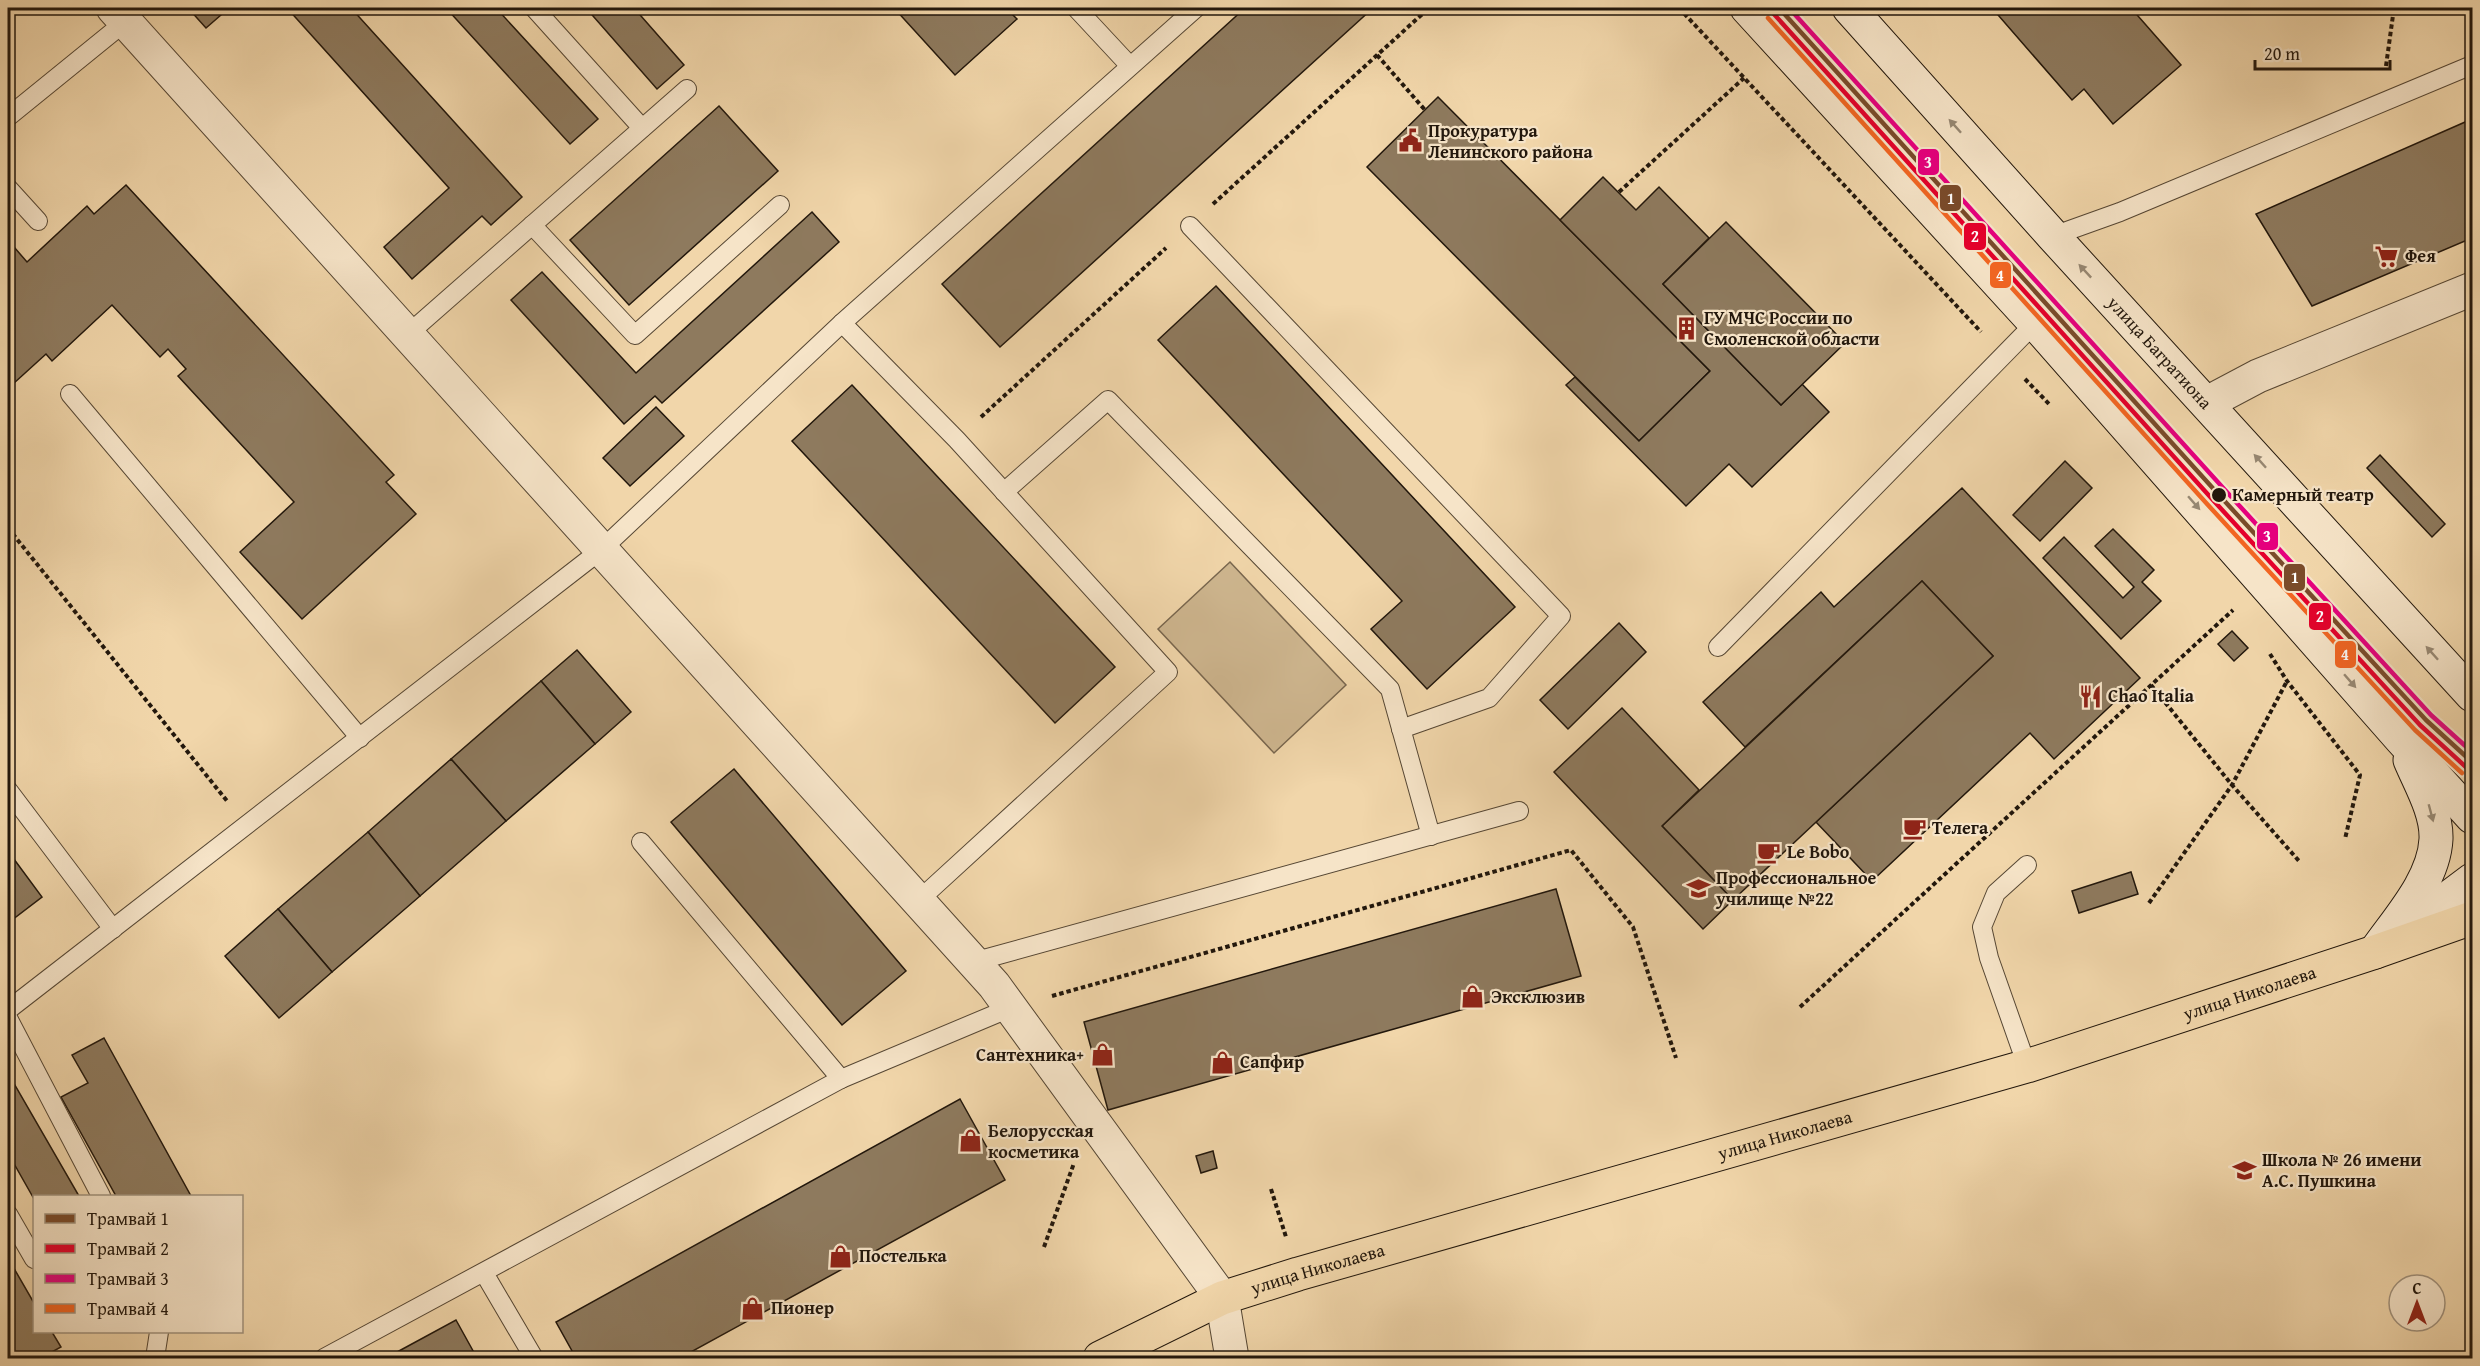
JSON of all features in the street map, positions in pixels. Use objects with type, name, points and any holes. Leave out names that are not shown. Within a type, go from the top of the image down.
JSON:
[{"type":"main road","points":[[1747,8],[2035,323],[2472,817]]},
{"type":"main road","name":"улица Багратиона","points":[[1849,8],[2053,236],[2472,696]]},
{"type":"main road","points":[[119,15],[973,962],[1011,1008],[1222,1298],[1232,1359]]},
{"type":"main road","points":[[2207,403],[2258,376],[2472,289]]},
{"type":"main road","points":[[2375,952],[2417,892],[2430,865],[2436,838],[2431,811],[2401,739]]},
{"type":"main road","points":[[2375,952],[2472,880]]},
{"type":"main road","name":"улица Николаева","points":[[1100,1359],[1222,1298],[1298,1274],[2027,1066],[2472,918]]},
{"type":"lane","points":[[534,8],[642,128]]},
{"type":"lane","points":[[1076,8],[1130,66]]},
{"type":"lane","points":[[8,1010],[601,550],[842,324],[1196,8]]},
{"type":"lane","points":[[8,117],[119,15]]},
{"type":"lane","points":[[2053,236],[2120,212],[2472,65]]},
{"type":"lane","points":[[407,335],[687,88]]},
{"type":"lane","points":[[8,188],[38,221]]},
{"type":"lane","points":[[532,225],[635,335],[780,205]]},
{"type":"lane","points":[[1190,226],[1561,616],[1489,698],[1401,729]]},
{"type":"lane","points":[[1718,646],[2035,323]]},
{"type":"lane","points":[[842,324],[957,440],[1168,672],[918,901]]},
{"type":"lane","points":[[70,394],[360,738]]},
{"type":"lane","points":[[1004,492],[1108,400],[1390,689],[1431,836]]},
{"type":"lane","points":[[8,790],[113,929]]},
{"type":"lane","points":[[973,962],[1519,811]]},
{"type":"lane","points":[[641,842],[841,1079]]},
{"type":"lane","points":[[2026,865],[1996,893],[1982,927],[1989,958],[2027,1066]]},
{"type":"lane","points":[[324,1359],[841,1079],[1011,1008]]},
{"type":"lane","points":[[8,1018],[100,1195]]},
{"type":"lane","points":[[8,1214],[33,1257]]},
{"type":"lane","points":[[484,1273],[534,1359]]},
{"type":"lane","points":[[155,1359],[159,1333]]},
{"type":"path","points":[[1679,8],[2052,407]]},
{"type":"path","points":[[2380,104],[2394,8]]},
{"type":"path","points":[[1377,55],[1425,110]]},
{"type":"path","points":[[1619,192],[1744,78]]},
{"type":"path","points":[[8,528],[246,825]]},
{"type":"path","points":[[1800,1007],[2238,605]]},
{"type":"path","points":[[2268,653],[2360,775],[2345,838]]},
{"type":"path","points":[[2149,903],[2232,785],[2287,681]]},
{"type":"path","points":[[2151,685],[2232,785],[2299,861]]},
{"type":"path","points":[[1011,1008],[1571,850],[1633,927],[1676,1058]]},
{"type":"path","points":[[1044,1247],[1090,1119]]},
{"type":"path","points":[[1271,1190],[1298,1274]]},
{"type":"shaded area","points":[[1230,562],[1346,685],[1274,753],[1158,629]]},
{"type":"building","points":[[188,8],[229,8],[206,28]]},
{"type":"building","points":[[287,8],[351,8],[522,197],[491,225],[482,216],[412,279],[384,247],[449,188]]},
{"type":"building","points":[[446,8],[496,8],[598,119],[570,144]]},
{"type":"building","points":[[586,8],[634,8],[684,65],[657,89]]},
{"type":"building","points":[[894,8],[1006,8],[1017,19],[955,75]]},
{"type":"building","points":[[1245,8],[1373,8],[1000,347],[942,284]]},
{"type":"building","points":[[1992,8],[2131,8],[2181,65],[2113,124],[2084,89],[2072,100]]},
{"type":"building","points":[[1438,97],[1710,371],[1639,441],[1367,167]]},
{"type":"building","points":[[719,106],[778,171],[629,305],[570,240]]},
{"type":"building","points":[[2472,119],[2472,238],[2312,306],[2256,214]]},
{"type":"building","name":"ГУ МЧС России по Смоленской области","points":[[1603,177],[1636,210],[1659,187],[1709,238],[1663,284],[1781,405],[1802,384],[1829,412],[1752,487],[1729,464],[1686,506],[1566,385],[1575,377],[1639,441],[1710,371],[1560,220]]},
{"type":"building","points":[[126,185],[394,475],[386,482],[416,514],[302,619],[240,552],[294,502],[178,376],[186,369],[168,349],[160,357],[112,305],[52,361],[46,354],[13,384],[8,378],[8,240],[27,262],[87,206],[94,214]]},
{"type":"building","points":[[812,212],[839,242],[662,403],[655,396],[624,424],[511,300],[542,272],[636,373]]},
{"type":"building","points":[[1726,222],[1845,343],[1781,405],[1663,284]]},
{"type":"building","points":[[1216,286],[1515,607],[1427,689],[1371,629],[1402,601],[1158,340]]},
{"type":"building","points":[[852,385],[1115,667],[1055,723],[792,441]]},
{"type":"building","points":[[656,407],[684,436],[630,486],[603,458]]},
{"type":"building","points":[[2380,455],[2445,524],[2432,537],[2367,468]]},
{"type":"building","points":[[2065,461],[2092,488],[2040,541],[2013,515]]},
{"type":"building","points":[[1962,488],[2140,678],[2054,759],[2030,733],[1872,881],[1816,822],[1993,656],[1922,581],[1745,747],[1703,702],[1821,592],[1834,607]]},
{"type":"building","points":[[2113,529],[2154,570],[2142,582],[2161,601],[2121,639],[2043,558],[2064,537],[2123,598],[2134,587],[2095,546]]},
{"type":"building","points":[[1922,581],[1993,656],[1733,900],[1662,826]]},
{"type":"building","points":[[1619,623],[1646,652],[1568,729],[1540,700]]},
{"type":"building","points":[[2232,631],[2248,648],[2234,661],[2218,644]]},
{"type":"building","points":[[577,650],[631,712],[595,744],[541,681]]},
{"type":"building","points":[[541,681],[595,744],[506,821],[451,759]]},
{"type":"building","points":[[1622,708],[1699,790],[1662,826],[1733,900],[1703,929],[1554,772]]},
{"type":"building","points":[[451,759],[506,821],[420,896],[368,832]]},
{"type":"building","points":[[734,769],[906,971],[842,1025],[671,822]]},
{"type":"building","points":[[368,832],[420,896],[332,972],[278,909]]},
{"type":"building","points":[[8,851],[42,897],[8,923]]},
{"type":"building","points":[[2131,872],[2138,894],[2079,913],[2072,891]]},
{"type":"building","points":[[1556,889],[1581,976],[1108,1110],[1084,1022]]},
{"type":"building","points":[[278,909],[332,972],[279,1018],[225,956]]},
{"type":"building","points":[[104,1038],[190,1195],[115,1195],[61,1097],[88,1083],[72,1055]]},
{"type":"building","points":[[8,1073],[78,1195],[33,1195],[33,1197],[8,1153]]},
{"type":"building","points":[[960,1099],[1005,1180],[680,1358],[576,1358],[556,1322]]},
{"type":"building","points":[[1213,1151],[1217,1168],[1201,1173],[1196,1156]]},
{"type":"building","points":[[8,1258],[33,1301],[33,1333],[53,1333],[61,1347],[41,1358],[8,1358]]},
{"type":"building","points":[[456,1320],[477,1358],[386,1358]]},
{"type":"tram line","name":"1","points":[[1779,8],[2219,495],[2426,720],[2472,762]]},
{"type":"tram line","name":"3","points":[[1789,8],[2431,715],[2472,752]]},
{"type":"tram line","name":"2","points":[[1773,13],[2213,500],[2420,725],[2467,768]]},
{"type":"tram line","name":"4","points":[[1768,18],[2208,505],[2415,730],[2462,773]]},
{"type":"place","name":"Прокуратура Ленинского района","points":[[1410,141]]},
{"type":"place","name":"Фея","points":[[2387,256]]},
{"type":"place","name":"ГУ МЧС России по Смоленской области","points":[[1686,328]]},
{"type":"place","name":"Камерный театр","points":[[2219,495]]},
{"type":"place","name":"Chao Italia","points":[[2090,696]]},
{"type":"place","name":"Телега","points":[[1914,828]]},
{"type":"place","name":"Le Bobo","points":[[1769,852]]},
{"type":"place","name":"Профессиональное училище №22","points":[[1698,888]]},
{"type":"place","name":"Эксклюзив","points":[[1473,997]]},
{"type":"place","name":"Сантехника+","points":[[1102,1055]]},
{"type":"place","name":"Сапфир","points":[[1222,1062]]},
{"type":"place","name":"Белорусская косметика","points":[[970,1141]]},
{"type":"place","name":"Школа № 26 имени А.С. Пушкина","points":[[2244,1170]]},
{"type":"place","name":"Постелька","points":[[841,1256]]},
{"type":"place","name":"Пионер","points":[[753,1308]]}]
